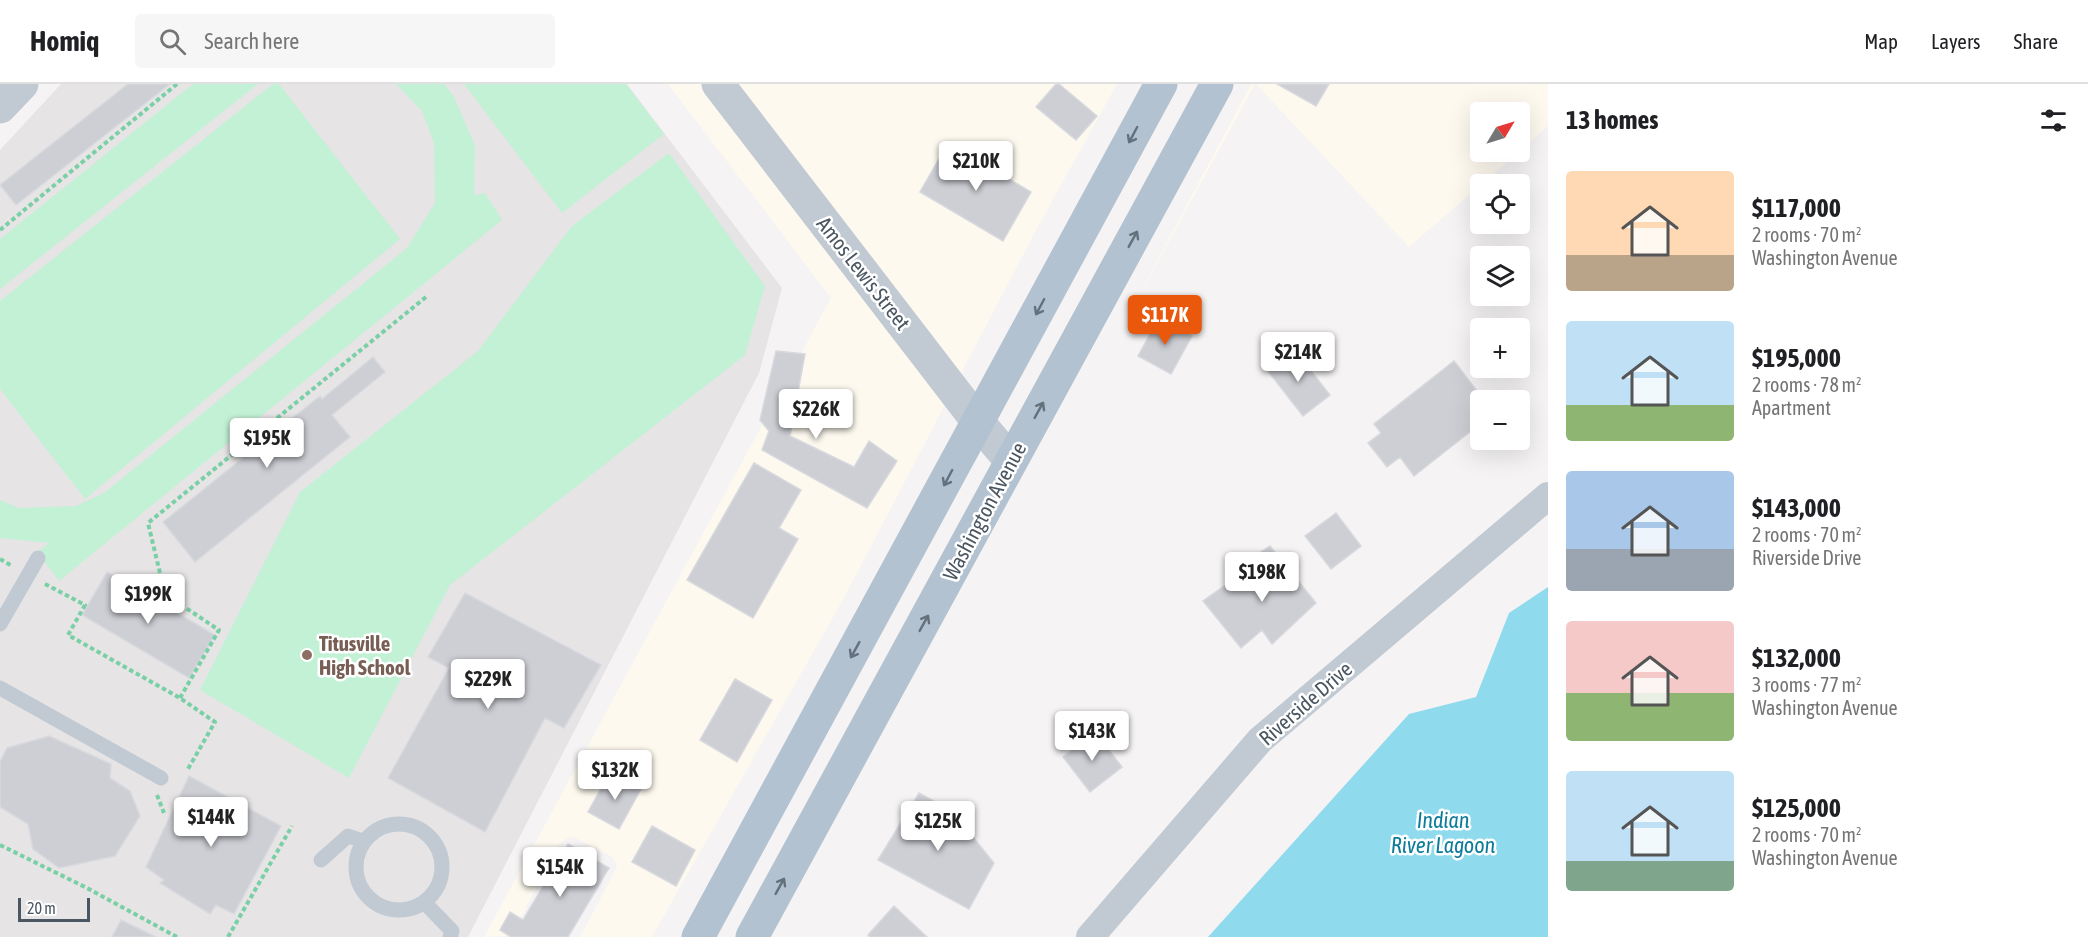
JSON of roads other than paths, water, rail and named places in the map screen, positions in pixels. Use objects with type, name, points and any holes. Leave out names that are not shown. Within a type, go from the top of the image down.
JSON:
[{"type":"main road","points":[[698,937],[1161,84]]},
{"type":"main road","points":[[1175,84],[1212,93]]},
{"type":"main road","name":"Washington Avenue","points":[[752,937],[1212,93]]},
{"type":"main road","points":[[777,794],[820,814]]},
{"type":"street","points":[[0,107],[22,84]]},
{"type":"street","name":"Amos Lewis Street","points":[[718,84],[978,422],[1011,461]]},
{"type":"street","name":"Riverside Drive","points":[[1090,937],[1260,740],[1548,496]]},
{"type":"lane","points":[[0,624],[38,558]]},
{"type":"lane","points":[[0,688],[161,778]]},
{"type":"lane","points":[[398,823],[410,825],[424,832],[436,844],[440,856],[441,873],[435,890],[424,902],[411,908],[394,910],[376,903],[362,891],[356,872],[357,856],[363,841],[384,826],[398,823]]},
{"type":"lane","points":[[321,860],[348,836],[363,841]]},
{"type":"lane","points":[[424,902],[452,931],[450,937]]},
{"type":"water","name":"Indian River Lagoon","points":[[1548,587],[1548,937],[1208,937],[1409,714],[1476,697],[1509,613]]},
{"type":"place","name":"Titusville High School","points":[[307,655]]}]
